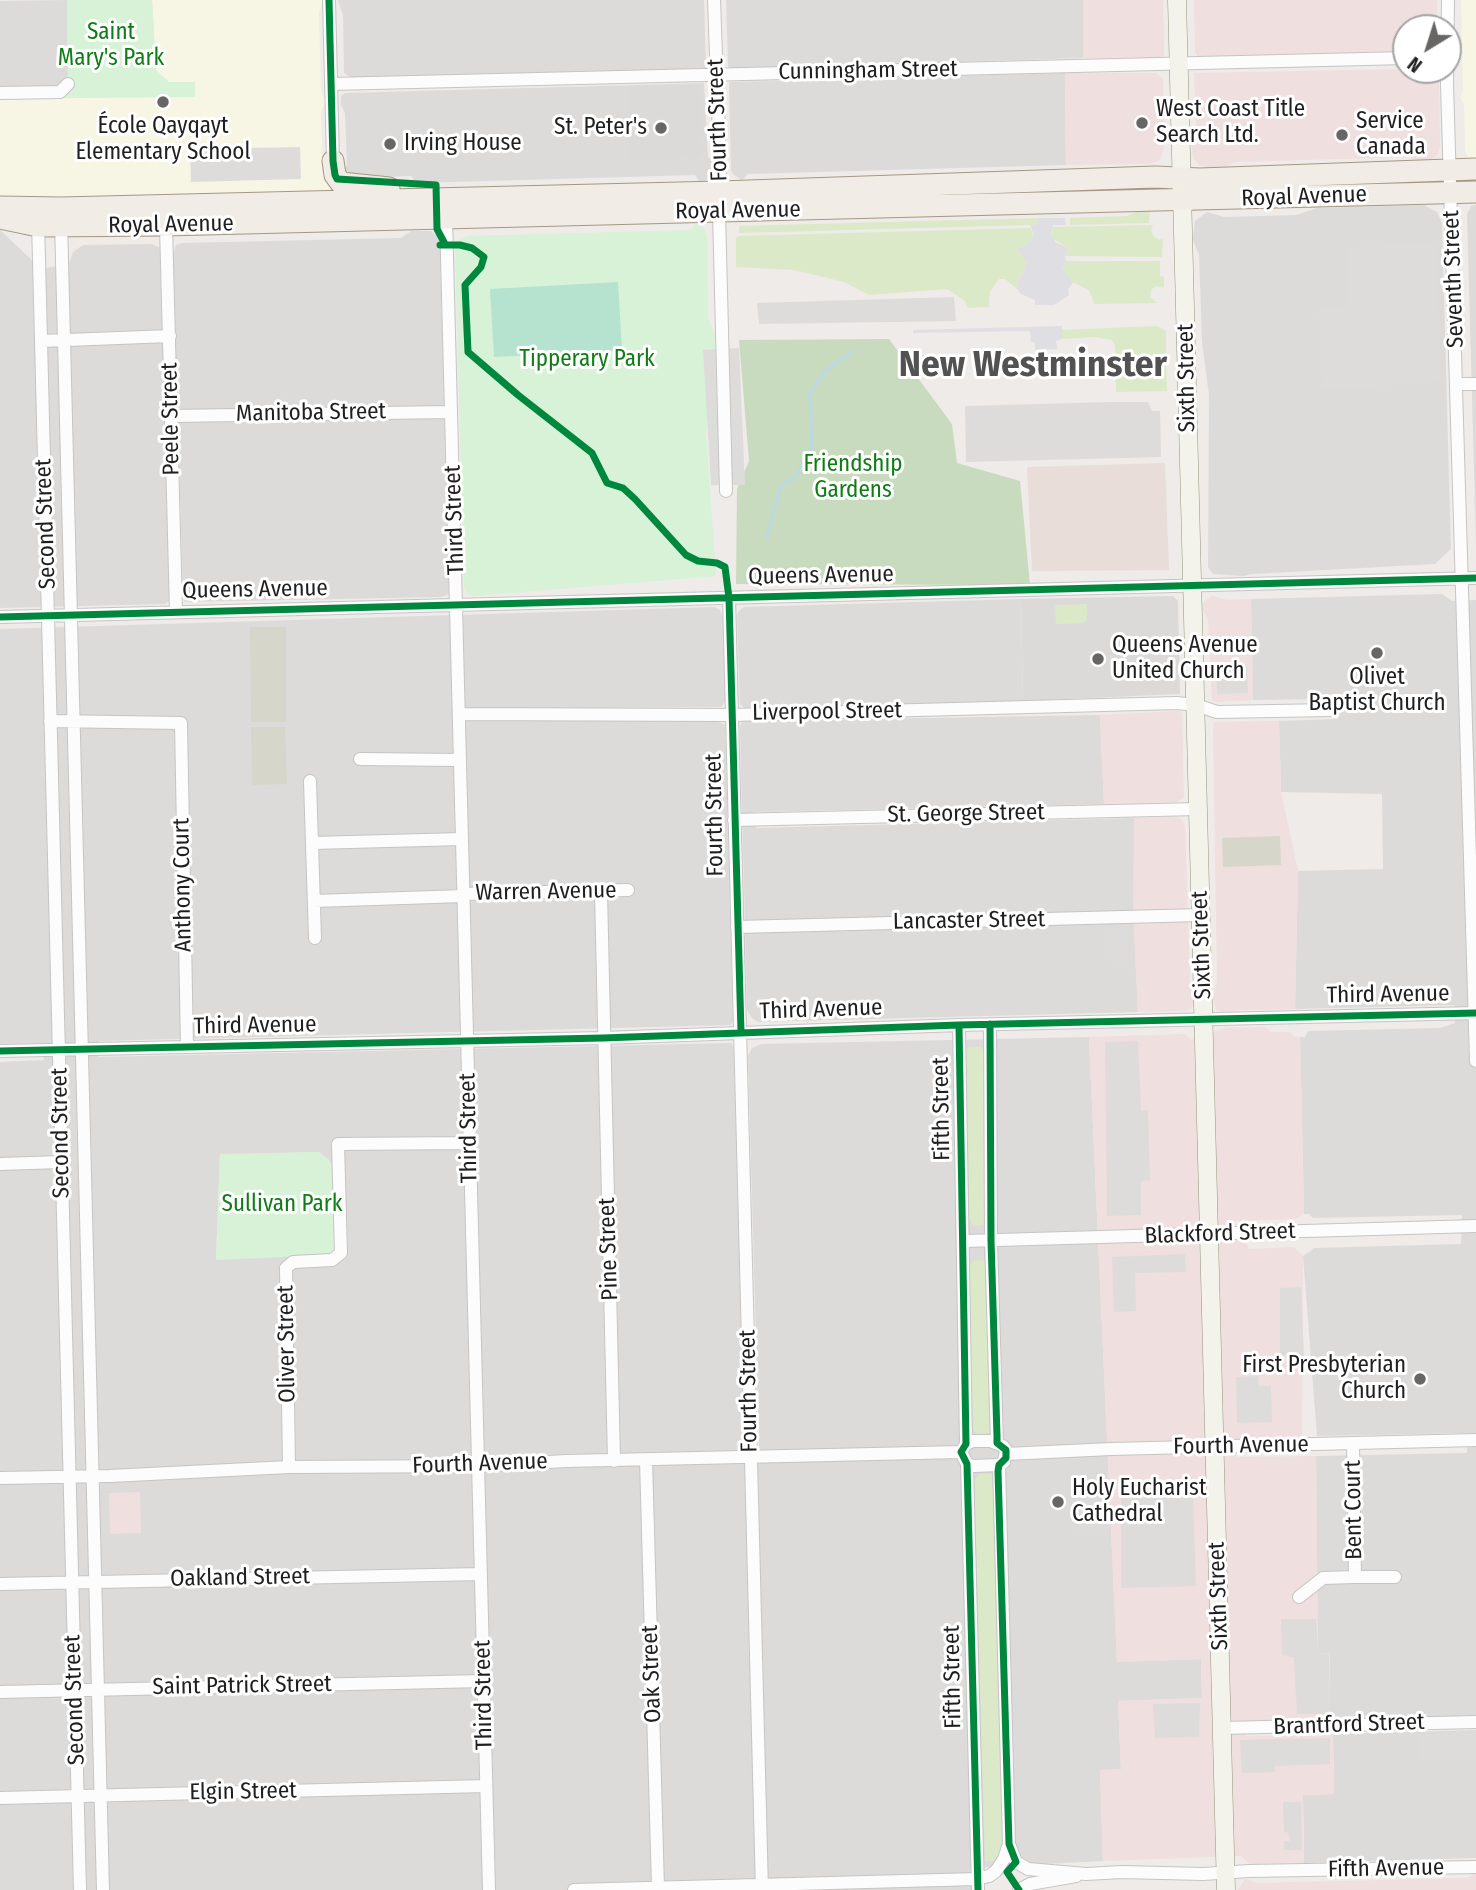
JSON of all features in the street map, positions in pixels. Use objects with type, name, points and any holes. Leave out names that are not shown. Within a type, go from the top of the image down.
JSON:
[{"type":"main road","points":[[333,161],[335,175],[344,184],[424,190],[446,209]]},
{"type":"main road","name":"Royal Avenue","points":[[1182,190],[1476,169]]},
{"type":"main road","name":"Royal Avenue","points":[[61,218],[719,201],[1141,178],[1182,190],[1476,192]]},
{"type":"main road","name":"Royal Avenue","points":[[0,207],[38,217]]},
{"type":"main road","name":"Royal Avenue","points":[[0,218],[38,217],[166,225],[446,209]]},
{"type":"street","points":[[329,0],[333,161]]},
{"type":"street","name":"Fourth Street","points":[[714,0],[726,491]]},
{"type":"street","name":"Sixth Street","points":[[1177,0],[1226,1881]]},
{"type":"street","name":"Cunningham Street","points":[[331,84],[1392,58]]},
{"type":"street","points":[[0,93],[60,92],[68,84]]},
{"type":"street","name":"Seventh Street","points":[[1449,84],[1476,1061]]},
{"type":"street","name":"Third Street","points":[[446,209],[489,1890]]},
{"type":"street","name":"Second Street","points":[[38,217],[80,1890]]},
{"type":"street","name":"Second Street","points":[[61,218],[103,1890]]},
{"type":"street","name":"Peele Street","points":[[166,225],[176,612]]},
{"type":"street","points":[[41,341],[170,336]]},
{"type":"street","points":[[1457,384],[1476,384]]},
{"type":"street","name":"Manitoba Street","points":[[170,416],[451,411]]},
{"type":"street","name":"Queens Avenue","points":[[0,617],[1476,578]]},
{"type":"street","name":"Fourth Street","points":[[729,597],[762,1887]]},
{"type":"street","name":"Liverpool Street","points":[[459,714],[732,715],[1177,704],[1196,705],[1217,712],[1330,710]]},
{"type":"street","points":[[50,721],[75,722]]},
{"type":"street","name":"Anthony Court","points":[[75,722],[181,723],[187,1047]]},
{"type":"street","points":[[360,759],[460,760]]},
{"type":"street","points":[[310,781],[316,938]]},
{"type":"street","name":"St. George Street","points":[[734,820],[1198,809]]},
{"type":"street","points":[[312,844],[462,839]]},
{"type":"street","name":"Warren Avenue","points":[[314,901],[628,890]]},
{"type":"street","name":"Pine Street","points":[[601,892],[614,1461]]},
{"type":"street","name":"Lancaster Street","points":[[737,927],[1201,915]]},
{"type":"street","name":"Third Avenue","points":[[0,1051],[603,1038],[990,1024],[1475,1013]]},
{"type":"street","points":[[990,1024],[997,1443]]},
{"type":"street","name":"Fifth Street","points":[[959,1025],[965,1453],[978,1885]]},
{"type":"street","name":"Oliver Street","points":[[289,1467],[286,1269],[293,1262],[332,1260],[341,1253],[338,1144],[470,1143]]},
{"type":"street","points":[[0,1164],[61,1162]]},
{"type":"street","name":"Blackford Street","points":[[964,1241],[1476,1226]]},
{"type":"street","name":"Fourth Avenue","points":[[1006,1454],[1476,1440]]},
{"type":"street","points":[[973,1441],[997,1443],[1003,1446],[1006,1454],[1004,1462],[999,1465],[973,1466],[965,1453],[973,1441]]},
{"type":"street","name":"Bent Court","points":[[1353,1444],[1355,1577]]},
{"type":"street","name":"Fourth Avenue","points":[[0,1478],[289,1467],[478,1466],[965,1453]]},
{"type":"street","name":"Oak Street","points":[[646,1460],[658,1888]]},
{"type":"street","points":[[574,1890],[978,1885],[996,1871],[1009,1844],[999,1465]]},
{"type":"street","name":"Oakland Street","points":[[0,1584],[481,1574]]},
{"type":"street","name":"Bent Court","points":[[1299,1597],[1323,1578],[1395,1577]]},
{"type":"street","name":"Saint Patrick Street","points":[[0,1692],[484,1681]]},
{"type":"street","name":"Brantford Street","points":[[1222,1728],[1476,1722]]},
{"type":"street","name":"Elgin Street","points":[[0,1798],[486,1786]]},
{"type":"street","name":"Fifth Avenue","points":[[1009,1844],[1014,1859],[1028,1869],[1226,1881],[1476,1867]]},
{"type":"street","points":[[1019,1890],[1030,1884],[1086,1874]]},
{"type":"shaded area","points":[[67,0],[68,84],[58,87],[0,89],[0,1]]},
{"type":"shaded area","name":"École Qayqayt Elementary School","points":[[152,0],[323,0],[319,13],[321,92],[326,101],[321,112],[323,171],[328,177],[331,197],[0,198],[0,99],[158,97]]},
{"type":"shaded area","points":[[338,0],[704,0],[706,67],[352,78],[344,73],[343,15]]},
{"type":"shaded area","points":[[726,0],[1083,0],[1083,58],[731,69],[728,66]]},
{"type":"shaded area","points":[[1083,0],[1163,0],[1164,55],[1083,58]]},
{"type":"shaded area","points":[[1194,0],[1437,0],[1438,14],[1392,14],[1392,52],[1199,57],[1195,52]]},
{"type":"shaded area","points":[[1461,0],[1476,0],[1476,161],[1469,159],[1465,151],[1464,104],[1460,98],[1463,91]]},
{"type":"shaded area","points":[[1392,69],[1392,84],[1439,84],[1438,154],[1430,161],[1417,161],[1409,157],[1235,162],[1224,167],[1208,168],[1199,165],[1193,157],[1191,136],[1196,124],[1194,73]]},
{"type":"shaded area","points":[[1065,73],[1066,165],[748,174],[742,180],[731,171],[730,82]]},
{"type":"shaded area","points":[[1065,73],[1156,73],[1163,78],[1164,148],[1160,160],[1150,164],[1066,165]]},
{"type":"shaded area","points":[[704,83],[708,157],[714,161],[714,178],[711,180],[699,181],[695,175],[416,183],[411,176],[349,178],[343,171],[347,165],[345,113],[341,96],[345,93]]},
{"type":"shaded area","points":[[701,85],[703,134],[695,142],[704,150],[693,160],[684,153],[678,159],[629,161],[628,89]]},
{"type":"shaded area","points":[[300,147],[301,179],[191,182],[190,149]]},
{"type":"shaded area","points":[[1424,205],[1437,212],[1442,223],[1451,549],[1435,564],[1243,576],[1213,574],[1208,567],[1209,395],[1202,342],[1199,255],[1193,240],[1195,221],[1207,212],[1224,217],[1296,215],[1317,208]]},
{"type":"shaded area","points":[[1476,205],[1476,545],[1467,214],[1471,206]]},
{"type":"shaded area","points":[[1039,218],[1065,218],[1066,225],[1053,225],[1050,237],[1069,248],[1065,254],[1066,264],[1062,268],[1073,283],[1068,289],[1069,295],[1054,305],[1035,305],[1035,300],[1021,294],[1017,289],[1025,269],[1023,267],[1028,263],[1017,249],[1031,242],[1034,235],[1030,225],[1036,225]]},
{"type":"shaded area","points":[[0,230],[33,261],[34,270],[69,264],[73,252],[83,245],[152,244],[160,248],[170,600],[166,604],[0,608]]},
{"type":"shaded area","points":[[411,231],[431,231],[437,236],[440,245],[449,594],[441,597],[185,602],[173,254],[176,245],[401,238]]},
{"type":"shaded area","points":[[1436,245],[1441,382],[1322,388],[1319,309],[1348,307],[1346,248]]},
{"type":"shaded area","points":[[954,297],[956,321],[759,324],[757,303]]},
{"type":"shaded area","points":[[1062,326],[1062,339],[1056,341],[1057,349],[1035,350],[1030,331],[913,333],[913,330]]},
{"type":"shaded area","points":[[739,348],[745,485],[711,485],[703,350]]},
{"type":"shaded area","points":[[1148,402],[1152,411],[1160,411],[1161,457],[966,462],[965,406]]},
{"type":"shaded area","points":[[1165,463],[1169,570],[1032,571],[1027,467]]},
{"type":"shaded area","points":[[1442,594],[1452,601],[1476,600],[1476,1720],[1362,1716],[1357,1720],[1330,1722],[1330,1654],[1318,1654],[1316,1456],[1467,1453],[1467,1433],[1317,1436],[1303,1256],[1314,1248],[1461,1244],[1462,1215],[1313,1218],[1304,1214],[1300,1037],[1305,1037],[1308,1031],[1440,1028],[1455,1023],[1454,1005],[1295,1009],[1298,871],[1383,869],[1382,794],[1281,792],[1279,721],[1338,719],[1337,699],[1253,700],[1251,599]]},
{"type":"shaded area","points":[[1173,596],[1178,601],[1180,694],[1023,701],[1021,599]]},
{"type":"shaded area","points":[[1212,596],[1228,600],[1251,599],[1253,700],[1212,700],[1208,619],[1202,609],[1204,602]]},
{"type":"shaded area","points":[[1021,599],[1023,701],[744,708],[740,704],[737,617],[744,607]]},
{"type":"shaded area","points":[[715,607],[720,610],[723,617],[725,702],[721,707],[454,709],[454,721],[714,721],[725,724],[731,1025],[99,1041],[98,1057],[732,1043],[744,1448],[759,1446],[748,1056],[752,1048],[762,1044],[1089,1037],[1117,1662],[1201,1659],[1202,1698],[1118,1701],[1121,1769],[1100,1771],[1103,1861],[970,1868],[971,1890],[0,1890],[0,1062],[44,1060],[40,1043],[0,1044],[0,629]],"holes":[[[319,1152],[332,1166],[338,1245],[216,1259],[220,1155]]]},
{"type":"shaded area","points":[[250,627],[286,627],[286,722],[251,722]]},
{"type":"shaded area","points":[[1247,666],[1248,693],[1217,694],[1216,667]]},
{"type":"shaded area","points":[[1180,711],[1184,797],[1177,802],[1104,804],[1100,715]]},
{"type":"shaded area","points":[[1100,715],[1104,804],[754,812],[756,828],[1134,818],[1134,925],[1138,1012],[758,1022],[752,1018],[747,1010],[740,727],[742,721]]},
{"type":"shaded area","points":[[1279,721],[1281,792],[1298,871],[1295,1009],[1237,1010],[1224,1013],[1216,1009],[1213,998],[1217,981],[1213,725],[1215,722]]},
{"type":"shaded area","points":[[251,727],[285,727],[287,784],[252,785]]},
{"type":"shaded area","points":[[1177,817],[1185,825],[1190,985],[1195,991],[1194,1002],[1192,1008],[1186,1011],[1138,1012],[1133,917],[1134,818]]},
{"type":"shaded area","points":[[1280,836],[1281,865],[1223,867],[1222,838]]},
{"type":"shaded area","points":[[1111,928],[1127,928],[1127,961],[1111,961]]},
{"type":"shaded area","points":[[1265,1027],[1271,1032],[1290,1032],[1295,1037],[1300,1037],[1304,1214],[1296,1219],[1235,1221],[1249,1249],[1294,1247],[1303,1256],[1302,1437],[1238,1439],[1237,1457],[1316,1456],[1318,1653],[1330,1653],[1330,1722],[1245,1723],[1246,1736],[1333,1734],[1334,1794],[1303,1795],[1304,1863],[1250,1864],[1241,1856],[1103,1861],[1100,1770],[1121,1769],[1118,1701],[1202,1698],[1201,1659],[1117,1662],[1089,1037],[1185,1034],[1191,1040],[1225,1028]]},
{"type":"shaded area","points":[[1138,1041],[1141,1110],[1148,1110],[1150,1180],[1141,1181],[1141,1215],[1107,1216],[1105,1042]]},
{"type":"shaded area","points":[[1185,1254],[1186,1272],[1135,1273],[1136,1311],[1114,1312],[1112,1257]]},
{"type":"shaded area","points":[[1301,1287],[1304,1356],[1280,1355],[1280,1288]]},
{"type":"shaded area","points":[[1258,1376],[1259,1386],[1271,1386],[1272,1422],[1237,1423],[1236,1377]]},
{"type":"shaded area","points":[[1107,1486],[1109,1535],[1079,1536],[1077,1487]]},
{"type":"shaded area","points":[[140,1492],[141,1533],[110,1534],[109,1493]]},
{"type":"shaded area","points":[[1193,1494],[1196,1586],[1121,1588],[1121,1496]]},
{"type":"shaded area","points":[[1281,1619],[1316,1619],[1318,1653],[1329,1654],[1330,1714],[1297,1714],[1294,1658],[1282,1655]]},
{"type":"shaded area","points":[[1200,1703],[1199,1737],[1155,1738],[1153,1704]]},
{"type":"shaded area","points":[[1476,1730],[1476,1858],[1304,1863],[1303,1795],[1334,1794],[1333,1734]]},
{"type":"shaded area","points":[[1475,1733],[1476,1759],[1421,1760],[1420,1734]]},
{"type":"shaded area","points":[[1330,1738],[1330,1764],[1275,1766],[1275,1772],[1242,1773],[1240,1740]]},
{"type":"shaded area","points":[[1283,1802],[1301,1802],[1302,1850],[1284,1850],[1284,1841],[1290,1841],[1289,1833],[1284,1832]]},
{"type":"shaded area","points":[[1476,1873],[1476,1890],[1238,1890],[1245,1879],[1257,1883],[1467,1878]]},
{"type":"green space","name":"Saint Mary's Park","points":[[67,0],[152,0],[156,70],[169,82],[195,82],[195,97],[63,98],[74,88],[68,84]]},
{"type":"green space","points":[[1138,211],[1150,211],[1149,223],[1070,225],[1070,218],[1127,216]]},
{"type":"green space","points":[[1039,218],[1036,225],[739,233],[739,226]]},
{"type":"green space","name":"Tipperary Park","points":[[695,224],[704,228],[707,237],[708,318],[716,337],[706,434],[716,576],[474,596],[467,594],[464,586],[455,248],[458,241],[468,236],[691,230]]},
{"type":"green space","points":[[1153,225],[1153,236],[1159,240],[1163,238],[1162,257],[1064,256],[1069,248],[1050,237],[1053,227]]},
{"type":"green space","points":[[1030,228],[1034,236],[1031,242],[1017,249],[1028,263],[1018,281],[1017,289],[1005,279],[999,279],[990,292],[989,307],[968,308],[965,301],[947,289],[869,295],[844,282],[794,270],[736,267],[738,236]]},
{"type":"green space","points":[[1065,261],[1160,261],[1160,276],[1164,277],[1164,288],[1156,286],[1151,290],[1150,297],[1157,303],[1094,304],[1089,290],[1070,281],[1062,268],[1066,264]]},
{"type":"green space","points":[[618,282],[622,351],[494,357],[490,289]]},
{"type":"green space","points":[[1157,326],[1166,331],[1166,356],[1155,356],[1156,360],[1166,359],[1167,391],[1116,392],[1115,346],[1112,340],[1095,337],[1062,339],[1062,330]]},
{"type":"green space","name":"Friendship Gardens","points":[[889,339],[952,424],[957,463],[1020,481],[1030,585],[736,584],[737,489],[749,461],[739,340]]},
{"type":"green space","points":[[1087,604],[1087,621],[1056,624],[1055,605]]},
{"type":"green space","points":[[969,1047],[980,1047],[986,1054],[987,1221],[985,1225],[974,1226],[968,1217],[964,1051]]},
{"type":"green space","name":"Sullivan Park","points":[[319,1152],[332,1166],[338,1245],[335,1252],[329,1255],[216,1260],[220,1154]]},
{"type":"green space","points":[[975,1260],[988,1261],[992,1433],[977,1434],[973,1429],[969,1265]]},
{"type":"green space","points":[[990,1473],[994,1476],[1005,1844],[998,1861],[985,1861],[974,1479],[980,1474]]},
{"type":"waterway","points":[[767,536],[781,486],[796,476],[812,446],[810,394],[824,372],[851,352]]},
{"type":"cycle path","points":[[329,0],[335,175],[337,179],[436,185],[437,229],[445,244]]},
{"type":"cycle path","points":[[440,245],[472,248],[484,257],[481,267],[465,285],[468,352],[592,453],[607,483],[623,488],[686,555],[698,561],[717,563],[725,567],[729,598],[741,1032]]},
{"type":"cycle path","points":[[0,617],[1476,578]]},
{"type":"cycle path","points":[[0,1051],[603,1038],[959,1025],[1476,1013]]},
{"type":"cycle path","points":[[990,1024],[991,1240],[997,1443],[1006,1450],[1006,1458],[999,1465],[998,1471],[1009,1844],[1016,1862],[1007,1872],[1019,1890]]},
{"type":"cycle path","points":[[959,1025],[966,1444],[961,1452],[967,1464],[978,1890]]},
{"type":"place","name":"École Qayqayt Elementary School","points":[[163,102]]},
{"type":"place","name":"West Coast Title Search Ltd.","points":[[1142,123]]},
{"type":"place","name":"St. Peter's","points":[[661,128]]},
{"type":"place","name":"Service Canada","points":[[1342,135]]},
{"type":"place","name":"Irving House","points":[[390,144]]},
{"type":"place","name":"Olivet Baptist Church","points":[[1377,653]]},
{"type":"place","name":"Queens Avenue United Church","points":[[1098,659]]},
{"type":"place","name":"First Presbyterian Church","points":[[1420,1379]]},
{"type":"place","name":"Holy Eucharist Cathedral","points":[[1058,1502]]},
{"type":"district","name":"New Westminster","points":[[1033,366]]}]
